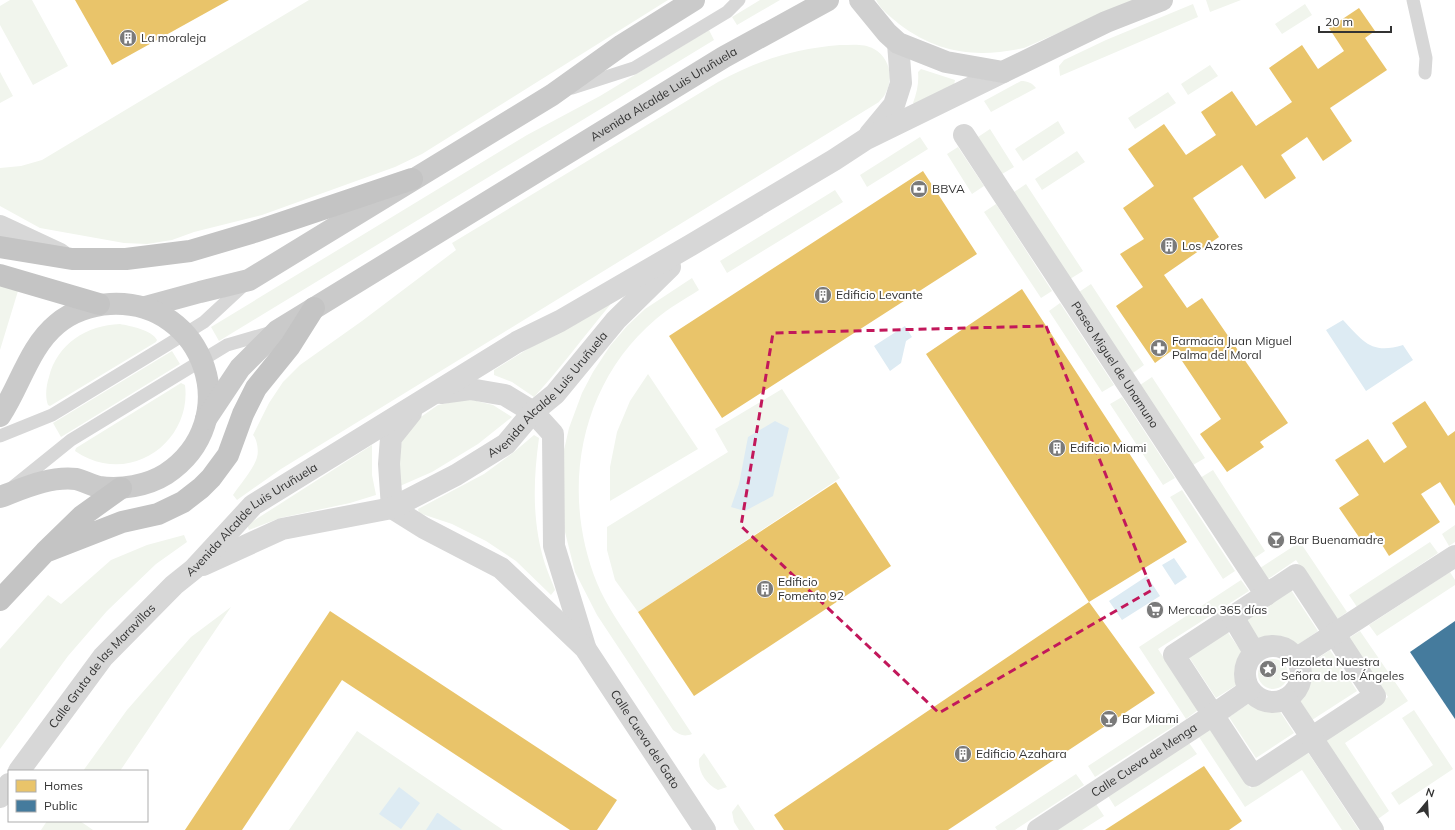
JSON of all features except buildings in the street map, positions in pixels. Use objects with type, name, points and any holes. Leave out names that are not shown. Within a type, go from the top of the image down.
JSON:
[{"type":"highway","points":[[0,247],[72,259],[126,259],[190,251],[254,232],[412,179]]},
{"type":"highway","points":[[0,274],[99,304]]},
{"type":"highway","points":[[45,552],[122,522],[158,514],[183,502],[201,488],[211,478],[228,454],[243,414],[256,388],[290,346],[314,308]]},
{"type":"highway","points":[[0,600],[45,552],[82,516],[121,488]]},
{"type":"main road","points":[[145,307],[249,280],[412,179],[552,95],[622,45],[694,0]]},
{"type":"main road","name":"Avenida Alcalde Luis Uruñuela","points":[[206,419],[240,368],[277,331],[724,57],[828,0]]},
{"type":"main road","points":[[0,416],[41,340],[57,324],[77,311],[99,304],[122,303],[145,307],[159,314],[172,322],[185,334],[195,347],[202,360],[208,382],[209,401],[206,419],[197,441],[183,459],[165,474],[144,484],[121,488]]},
{"type":"main road","name":"Avenida Alcalde Luis Uruñuela","points":[[0,497],[32,485],[52,480],[76,479],[98,487],[121,488]]},
{"type":"street","points":[[860,0],[887,33],[898,43],[946,62],[1003,72]]},
{"type":"street","name":"Avenida Alcalde Luis Uruñuela","points":[[194,569],[253,505],[517,342],[560,321],[691,245],[834,160],[866,139],[1106,22],[1162,0]]},
{"type":"street","name":"Avenida Alcalde Luis Uruñuela","points":[[866,139],[894,105],[901,83],[898,43]]},
{"type":"street","name":"Paseo Miguel de Unamuno","points":[[964,135],[1266,595]]},
{"type":"street","points":[[0,226],[72,259]]},
{"type":"street","name":"Avenida Alcalde Luis Uruñuela","points":[[194,569],[282,529],[392,508],[456,475],[506,444],[533,412],[555,394],[616,320],[691,245]]},
{"type":"street","points":[[470,389],[505,395],[533,412],[553,434],[554,546],[585,648],[501,568],[424,528],[392,508],[389,464],[391,438],[425,399],[470,389]]},
{"type":"street","points":[[1298,658],[1455,556]]},
{"type":"street","name":"Calle Gruta de las Maravillas","points":[[20,770],[103,657],[174,585],[194,569]]},
{"type":"street","points":[[1296,575],[1375,696],[1253,776],[1174,655],[1233,617],[1296,575]]},
{"type":"street","points":[[1233,617],[1254,652]]},
{"type":"street","points":[[1273,645],[1291,651],[1298,658],[1302,677],[1294,694],[1278,702],[1270,702],[1255,696],[1249,690],[1244,674],[1249,658],[1254,652],[1263,647],[1273,645]]},
{"type":"street","name":"Calle Cueva del Gato","points":[[585,648],[705,830]]},
{"type":"street","name":"Calle Cueva de Menga","points":[[1038,830],[1249,690]]},
{"type":"street","points":[[1286,699],[1373,830]]},
{"type":"street","points":[[0,797],[8,785]]},
{"type":"lane","points":[[552,95],[634,68],[727,12],[739,0]]},
{"type":"lane","points":[[1413,0],[1426,58],[1425,73]]},
{"type":"lane","points":[[0,436],[52,415],[185,334],[204,322],[249,280]]},
{"type":"lane","name":"Avenida Alcalde Luis Uruñuela","points":[[0,497],[71,440],[227,345],[277,331]]},
{"type":"highlighted area","points":[[1046,326],[1152,590],[939,713],[741,526],[773,333]]},
{"type":"shaded area","points":[[10,0],[32,0],[68,66],[33,85],[0,25],[0,6]]},
{"type":"shaded area","points":[[309,0],[668,0],[422,154],[395,167],[262,215],[194,232],[172,240],[147,244],[124,243],[40,228],[0,206],[0,168],[21,166],[42,160]]},
{"type":"shaded area","points":[[760,0],[780,0],[737,25],[732,17]]},
{"type":"shaded area","points":[[876,0],[1133,0],[1024,48],[990,53],[974,53],[944,47],[929,42],[914,34],[890,16]]},
{"type":"shaded area","points":[[1206,0],[1241,0],[1210,12]]},
{"type":"shaded area","points":[[1193,4],[1198,17],[1060,76],[1059,66],[1064,60],[1106,40]]},
{"type":"shaded area","points":[[1305,4],[1312,15],[1282,34],[1275,24]]},
{"type":"shaded area","points":[[709,30],[714,40],[219,341],[211,327],[527,135],[600,96]]},
{"type":"shaded area","points":[[840,45],[870,47],[883,57],[889,68],[890,80],[884,96],[879,102],[281,469],[237,500],[233,495],[256,461],[258,448],[256,439],[253,435],[269,403],[283,382],[300,365],[362,321],[456,250],[452,243],[733,74],[762,62],[791,53],[807,49]]},
{"type":"shaded area","points":[[1210,65],[1218,76],[1188,95],[1181,84]]},
{"type":"shaded area","points":[[921,69],[955,80],[954,85],[917,106],[913,103],[916,95],[918,72]]},
{"type":"shaded area","points":[[0,72],[13,96],[0,103]]},
{"type":"shaded area","points":[[1021,81],[1026,81],[1036,88],[991,112],[984,101]]},
{"type":"shaded area","points":[[1168,92],[1176,103],[1135,129],[1128,118]]},
{"type":"shaded area","points":[[1058,121],[1065,133],[1023,161],[1015,149]]},
{"type":"shaded area","points":[[990,129],[1014,167],[1002,174],[978,137]]},
{"type":"shaded area","points":[[920,137],[928,149],[867,187],[860,175]]},
{"type":"shaded area","points":[[958,147],[984,186],[972,194],[947,154]]},
{"type":"shaded area","points":[[1077,151],[1085,162],[1042,190],[1035,179]]},
{"type":"shaded area","points":[[1026,184],[1083,271],[1070,279],[1014,192]]},
{"type":"shaded area","points":[[835,190],[843,202],[727,273],[720,261]]},
{"type":"shaded area","points":[[996,204],[1052,291],[1041,298],[984,212]]},
{"type":"shaded area","points":[[692,278],[699,290],[656,319],[630,345],[609,375],[594,407],[584,441],[579,477],[580,512],[586,548],[597,583],[614,615],[692,734],[684,735],[673,730],[597,615],[575,572],[563,524],[564,450],[569,428],[582,393],[593,372],[610,346],[627,326],[645,309]]},
{"type":"shaded area","points":[[1091,284],[1144,365],[1133,373],[1079,292]]},
{"type":"shaded area","points":[[0,285],[18,291],[0,350]]},
{"type":"shaded area","points":[[605,301],[610,305],[534,397],[512,382],[494,375],[494,370]]},
{"type":"shaded area","points":[[1060,303],[1114,385],[1102,392],[1049,311]]},
{"type":"shaded area","points":[[1343,320],[1362,340],[1368,344],[1383,348],[1392,348],[1403,345],[1413,360],[1366,391],[1326,330]]},
{"type":"shaded area","points":[[120,324],[146,331],[157,340],[50,406],[48,405],[46,391],[49,377],[53,365],[66,346],[75,338],[96,328]]},
{"type":"shaded area","points":[[905,326],[912,337],[906,341],[901,363],[890,371],[874,346]]},
{"type":"shaded area","points":[[172,351],[180,364],[61,437],[53,423]]},
{"type":"shaded area","points":[[648,374],[698,449],[610,501],[610,467],[617,432],[630,401]]},
{"type":"shaded area","points":[[1152,377],[1205,458],[1193,465],[1140,385]]},
{"type":"shaded area","points":[[181,383],[185,385],[185,402],[181,418],[174,432],[164,445],[151,454],[136,461],[120,464],[96,461],[75,451],[76,448]]},
{"type":"shaded area","points":[[782,389],[840,478],[638,612],[615,580],[607,550],[607,527],[728,452],[715,429]]},
{"type":"shaded area","points":[[1122,397],[1175,478],[1163,485],[1110,404]]},
{"type":"shaded area","points":[[468,399],[493,405],[512,417],[478,444],[432,472],[400,486],[398,465],[402,441],[418,419],[438,405]]},
{"type":"shaded area","points":[[775,421],[789,428],[773,496],[745,511],[731,507],[739,484],[748,437]]},
{"type":"shaded area","points":[[534,435],[539,438],[535,486],[536,517],[541,549],[555,590],[551,595],[516,561],[486,541],[452,524],[419,513],[418,509],[484,474]]},
{"type":"shaded area","points":[[372,445],[372,475],[376,495],[350,503],[280,518],[249,530],[247,525]]},
{"type":"shaded area","points":[[1213,470],[1265,551],[1253,559],[1200,478]]},
{"type":"shaded area","points":[[1182,490],[1235,571],[1223,579],[1170,497]]},
{"type":"shaded area","points":[[1455,525],[1455,542],[1449,546],[1442,534]]},
{"type":"shaded area","points":[[184,535],[187,542],[156,564],[107,611],[68,656],[0,749],[0,649],[48,595],[61,604],[111,560],[147,545]]},
{"type":"shaded area","points":[[1300,542],[1347,612],[1336,620],[1296,560],[1268,579],[1260,568]]},
{"type":"shaded area","points":[[1430,542],[1438,553],[1357,607],[1349,595]]},
{"type":"shaded area","points":[[1174,558],[1187,577],[1175,585],[1162,565]]},
{"type":"shaded area","points":[[1450,572],[1455,580],[1455,585],[1377,636],[1369,625]]},
{"type":"shaded area","points":[[1147,576],[1160,596],[1122,620],[1109,601]]},
{"type":"shaded area","points":[[1241,580],[1249,591],[1158,649],[1198,710],[1186,719],[1139,647]]},
{"type":"shaded area","points":[[1291,590],[1318,631],[1296,646],[1278,638],[1259,640],[1245,620]]},
{"type":"shaded area","points":[[231,607],[121,770],[84,770],[127,710],[191,637]]},
{"type":"shaded area","points":[[1227,631],[1243,654],[1237,669],[1238,684],[1216,698],[1189,657]]},
{"type":"shaded area","points":[[1360,631],[1408,701],[1345,743],[1389,811],[1378,819],[1324,739],[1388,697],[1349,638]]},
{"type":"shaded area","points":[[1330,650],[1357,691],[1312,720],[1299,699],[1307,683],[1308,665]]},
{"type":"shaded area","points":[[1273,659],[1283,664],[1288,674],[1283,684],[1273,689],[1263,684],[1258,674],[1263,664]]},
{"type":"shaded area","points":[[1251,702],[1264,709],[1279,710],[1294,733],[1256,758],[1229,717]]},
{"type":"shaded area","points":[[1414,710],[1453,769],[1399,805],[1391,793],[1433,765],[1402,718]]},
{"type":"shaded area","points":[[1169,713],[1177,724],[1095,777],[1088,766]]},
{"type":"shaded area","points":[[1210,729],[1250,788],[1307,751],[1359,830],[1342,830],[1302,770],[1245,807],[1199,737]]},
{"type":"shaded area","points":[[357,731],[503,830],[289,830]]},
{"type":"shaded area","points":[[1189,743],[1197,754],[1115,807],[1108,796]]},
{"type":"shaded area","points":[[704,753],[727,787],[718,790],[706,781],[701,773],[699,764],[699,759]]},
{"type":"shaded area","points":[[1076,774],[1084,785],[1015,830],[997,830],[995,827]]},
{"type":"shaded area","points":[[399,787],[420,803],[401,829],[379,814]]},
{"type":"shaded area","points":[[738,804],[755,830],[739,830],[734,822],[732,812]]},
{"type":"shaded area","points":[[1096,804],[1104,816],[1082,830],[1056,830]]},
{"type":"shaded area","points":[[438,813],[462,830],[426,830]]},
{"type":"shaded area","points":[[46,822],[81,822],[93,830],[41,830]]},
{"type":"place","name":"La moraleja","points":[[128,38]]},
{"type":"place","name":"BBVA","points":[[919,189]]},
{"type":"place","name":"Los Azores","points":[[1169,246]]},
{"type":"place","name":"Edificio Levante","points":[[823,295]]},
{"type":"place","name":"Farmacia Juan Miguel Palma del Moral","points":[[1159,348]]},
{"type":"place","name":"Edificio Miami","points":[[1057,448]]},
{"type":"place","name":"Bar Buenamadre","points":[[1276,540]]},
{"type":"place","name":"Edificio Fomento 92","points":[[765,589]]},
{"type":"place","name":"Mercado 365 días","points":[[1155,610]]},
{"type":"place","name":"Plazoleta Nuestra Señora de los Ángeles","points":[[1268,669]]},
{"type":"place","name":"Bar Miami","points":[[1109,719]]},
{"type":"place","name":"Edificio Azahara","points":[[963,754]]}]
